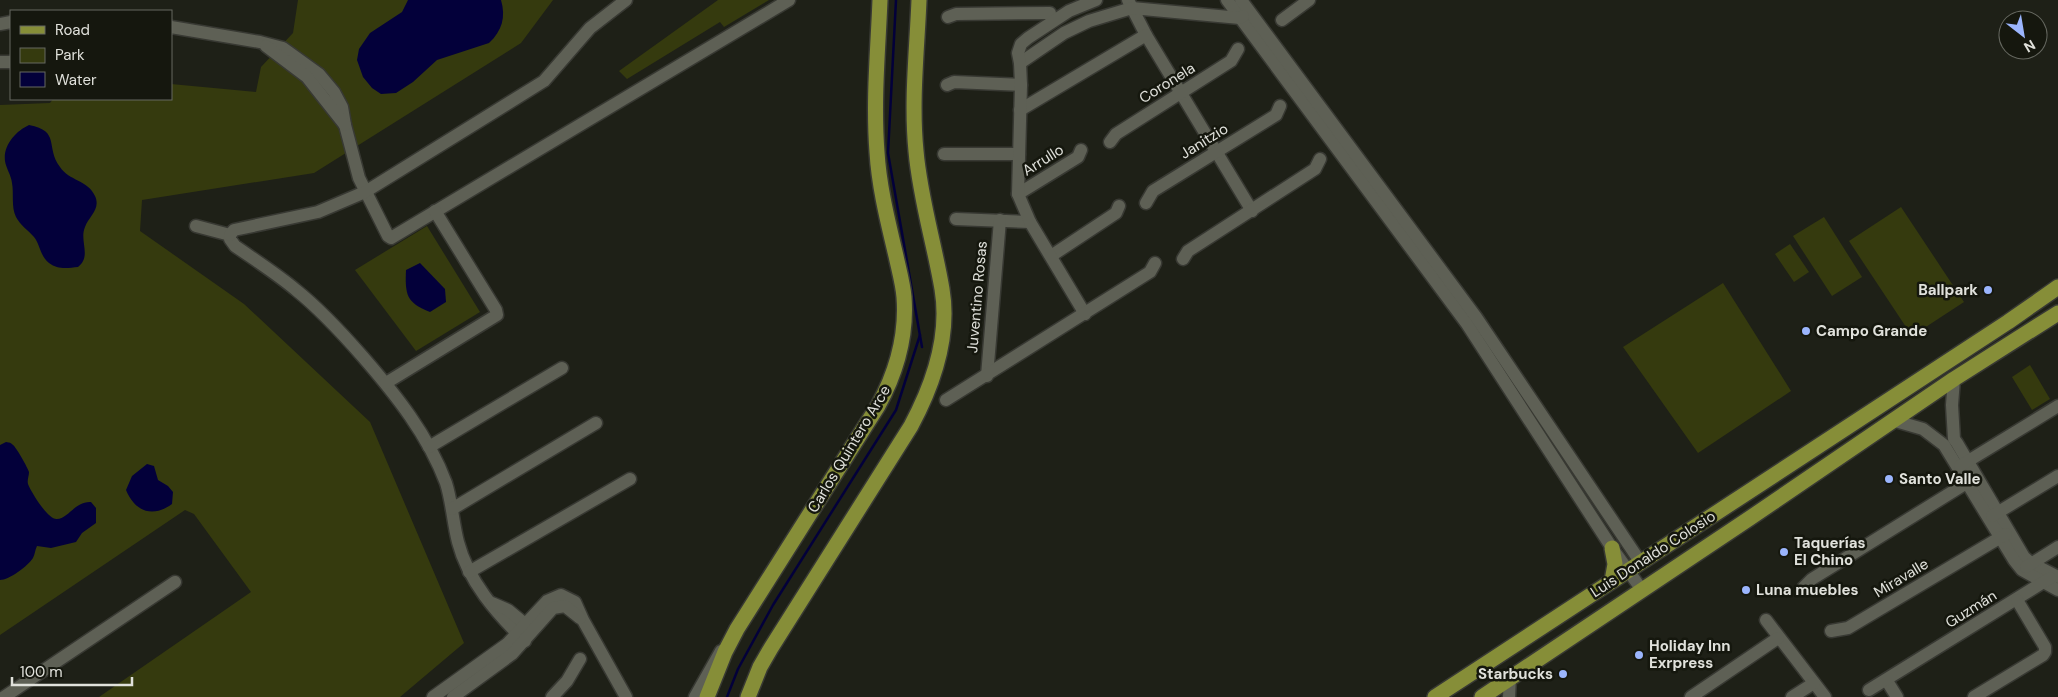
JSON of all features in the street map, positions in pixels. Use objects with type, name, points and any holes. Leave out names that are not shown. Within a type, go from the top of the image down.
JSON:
[{"type":"main road","name":"Carlos Quintero Arce","points":[[707,697],[725,652],[737,629],[878,406],[891,380],[900,352],[904,323],[904,295],[880,183],[877,154],[876,95],[880,0]]},
{"type":"main road","points":[[748,697],[771,648],[911,426],[927,394],[938,360],[943,325],[942,290],[915,150],[914,96],[919,0]]},
{"type":"main road","name":"Luis Donaldo Colosio","points":[[1435,697],[2008,322],[2058,286]]},
{"type":"main road","name":"Luis Donaldo Colosio","points":[[1482,697],[1737,527],[1954,378],[2058,313]]},
{"type":"main road","points":[[2003,346],[2000,335],[2008,322]]},
{"type":"main road","points":[[1779,498],[1775,484],[1790,464]]},
{"type":"main road","points":[[1737,527],[1739,520],[1754,501],[1750,490]]},
{"type":"main road","points":[[1612,548],[1614,564],[1612,581]]},
{"type":"street","points":[[230,235],[234,230],[318,212],[365,192],[544,81],[590,28],[626,0]]},
{"type":"street","points":[[172,27],[260,42],[283,48],[319,74],[334,92],[342,107],[345,125],[365,192],[390,238],[789,0]]},
{"type":"street","points":[[1050,0],[1052,17],[1064,33]]},
{"type":"street","points":[[948,17],[956,14],[1052,17],[1096,0]]},
{"type":"street","points":[[1228,0],[1246,16],[1556,437],[1635,567],[1642,590]]},
{"type":"street","points":[[1241,0],[1246,16]]},
{"type":"street","points":[[1282,20],[1309,0]]},
{"type":"street","points":[[1020,63],[1064,33],[1130,4],[1246,16]]},
{"type":"street","points":[[1130,4],[1146,35],[1252,211]]},
{"type":"street","points":[[1052,17],[1021,44],[1018,53],[1021,85],[1018,194],[1030,222],[1085,314]]},
{"type":"street","points":[[1020,110],[1146,35]]},
{"type":"street","name":"Coronela","points":[[1110,142],[1116,134],[1231,61],[1238,49]]},
{"type":"street","points":[[947,85],[954,82],[1021,85]]},
{"type":"street","name":"Janitzio","points":[[1146,203],[1153,191],[1276,115],[1280,106]]},
{"type":"street","name":"Arrullo","points":[[1018,194],[1078,157],[1081,150]]},
{"type":"street","points":[[944,154],[1019,154]]},
{"type":"street","points":[[1183,259],[1188,251],[1315,169],[1320,160]]},
{"type":"street","points":[[1051,256],[1116,213],[1119,206]]},
{"type":"street","points":[[386,383],[497,315],[496,310],[435,211]]},
{"type":"street","points":[[956,219],[1030,222]]},
{"type":"street","name":"Juventino Rosas","points":[[987,376],[1000,220]]},
{"type":"street","points":[[196,226],[230,235]]},
{"type":"street","points":[[230,235],[230,239],[235,246],[296,290],[320,311],[386,383],[407,410],[429,447],[446,484],[459,545],[469,572],[492,603],[508,610],[526,633]]},
{"type":"street","points":[[946,400],[1150,272],[1155,263]]},
{"type":"street","points":[[1471,320],[1545,445],[1612,548],[1635,567]]},
{"type":"street","points":[[429,447],[562,368]]},
{"type":"street","points":[[1949,442],[1954,378]]},
{"type":"street","points":[[1962,465],[2058,406]]},
{"type":"street","points":[[452,509],[596,423]]},
{"type":"street","points":[[1887,424],[1923,429],[1949,442],[2004,536],[2027,566],[2052,578],[2058,590]]},
{"type":"street","points":[[1545,445],[1556,437]]},
{"type":"street","points":[[1992,516],[2058,476]]},
{"type":"street","points":[[469,572],[630,479]]},
{"type":"street","points":[[1804,588],[1812,578],[1971,480]]},
{"type":"street","name":"Miravalle","points":[[1831,631],[1848,628],[2004,536]]},
{"type":"street","points":[[2027,566],[2058,547]]},
{"type":"street","points":[[2017,600],[2052,578]]},
{"type":"street","points":[[4,697],[174,582]]},
{"type":"street","points":[[432,697],[526,633],[535,612],[547,601],[562,595],[569,597],[575,602],[626,697]]},
{"type":"street","name":"Guzmán","points":[[1870,690],[2017,600],[2045,647],[2045,652],[1974,697]]},
{"type":"street","points":[[453,697],[503,662],[526,633],[548,612],[558,606],[571,609],[583,620]]},
{"type":"street","points":[[1766,620],[1825,697]]},
{"type":"street","points":[[695,697],[713,663],[737,629]]},
{"type":"street","points":[[1691,697],[1778,638]]},
{"type":"street","points":[[552,697],[567,681],[580,659]]},
{"type":"street","points":[[1509,697],[1510,678]]},
{"type":"street","points":[[1886,681],[1896,697]]},
{"type":"street","points":[[1792,697],[1814,682]]},
{"type":"green space","points":[[298,0],[553,0],[521,43],[314,173],[142,200],[140,231],[244,304],[370,422],[464,643],[400,697],[99,697],[251,592],[194,514],[185,510],[0,635],[0,105],[50,103],[52,100],[172,100],[172,84],[256,92],[261,67],[293,33]]},
{"type":"green space","points":[[718,0],[769,0],[724,27],[720,22],[627,79],[619,71]]},
{"type":"green space","points":[[1901,207],[1964,302],[1912,336],[1849,241]]},
{"type":"green space","points":[[1824,217],[1862,277],[1832,296],[1793,236]]},
{"type":"green space","points":[[427,226],[480,312],[416,351],[355,270]]},
{"type":"green space","points":[[1790,244],[1809,272],[1794,282],[1775,254]]},
{"type":"green space","points":[[1723,283],[1791,391],[1698,453],[1623,347]]},
{"type":"green space","points":[[2030,365],[2050,399],[2032,410],[2012,377]]},
{"type":"water","points":[[408,0],[501,0],[502,23],[497,34],[489,43],[437,60],[413,82],[396,93],[381,94],[372,88],[363,77],[357,60],[359,49],[370,33],[402,12]]},
{"type":"water","points":[[29,125],[45,131],[49,136],[53,153],[60,167],[68,175],[88,187],[95,196],[97,205],[85,227],[83,238],[85,253],[82,263],[78,267],[59,268],[49,263],[32,234],[20,223],[14,213],[12,183],[6,164],[6,149],[11,139]]},
{"type":"water","points":[[420,263],[445,289],[446,302],[430,312],[416,305],[409,297],[407,291],[406,270]]},
{"type":"water","points":[[6,442],[11,443],[17,449],[29,472],[28,482],[30,488],[40,505],[49,515],[57,519],[61,518],[80,504],[91,502],[96,508],[96,523],[82,533],[76,542],[51,548],[37,546],[33,558],[27,565],[13,575],[0,580],[0,445]]},
{"type":"water","points":[[147,464],[154,466],[158,480],[168,486],[173,492],[172,504],[158,511],[151,512],[140,508],[134,503],[126,490],[132,476]]},
{"type":"waterway","points":[[896,0],[888,153],[922,347]]},
{"type":"waterway","points":[[727,697],[738,669],[773,605],[896,410],[920,335]]},
{"type":"place","name":"Ballpark","points":[[1988,290]]},
{"type":"place","name":"Campo Grande","points":[[1806,331]]},
{"type":"place","name":"Santo Valle","points":[[1889,479]]},
{"type":"place","name":"Taquerías El Chino","points":[[1784,552]]},
{"type":"place","name":"Luna muebles","points":[[1746,590]]},
{"type":"place","name":"Holiday Inn Exrpress","points":[[1639,655]]},
{"type":"place","name":"Starbucks","points":[[1563,674]]}]
